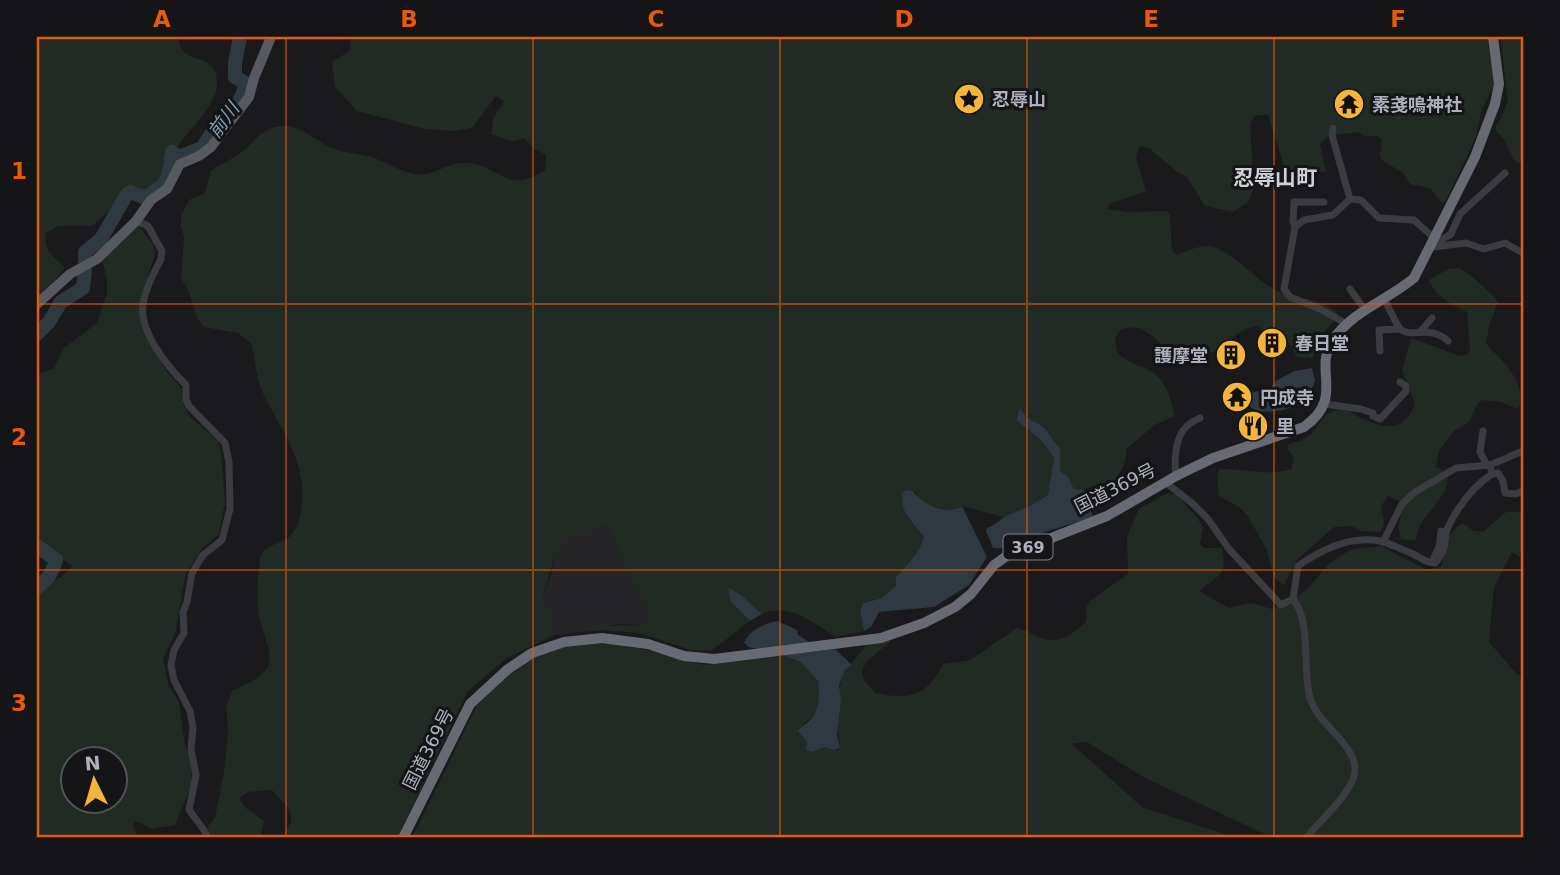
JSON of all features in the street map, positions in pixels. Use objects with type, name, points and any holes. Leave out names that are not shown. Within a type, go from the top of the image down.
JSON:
[{"type":"highway","points":[[1325,404],[1327,356],[1331,343],[1345,323],[1414,278],[1475,157],[1495,104],[1499,84],[1493,37]]},
{"type":"highway","name":"国道369号","points":[[403,838],[470,704],[508,670],[532,653],[564,642],[602,638],[648,644],[691,657],[714,659],[881,638],[924,623],[955,607],[971,594],[994,565],[1008,555],[1107,516],[1176,476],[1242,447],[1304,427],[1317,418],[1325,404]]},
{"type":"main road","points":[[37,304],[70,274],[97,258],[136,221],[151,200],[167,189],[180,164],[199,156],[211,147],[249,97],[271,37]]},
{"type":"street","points":[[1333,128],[1332,135],[1350,199]]},
{"type":"street","points":[[1432,242],[1451,234],[1460,214],[1505,173]]},
{"type":"street","points":[[1295,227],[1304,220],[1333,215],[1350,199],[1361,200],[1379,218],[1413,220],[1432,242],[1466,243],[1483,249],[1505,243],[1522,250]]},
{"type":"street","points":[[1324,202],[1294,202],[1295,227],[1284,289],[1290,297],[1345,323]]},
{"type":"street","points":[[136,221],[148,226],[162,251],[143,305],[144,319],[161,356],[186,385],[186,400],[189,405],[225,443],[229,462],[228,520],[222,540],[203,555],[192,573],[183,612],[184,633],[174,650],[171,664],[174,680],[190,711],[193,728],[191,748],[196,775],[189,810],[208,838]]},
{"type":"street","points":[[1350,289],[1365,310]]},
{"type":"street","points":[[1384,299],[1400,329]]},
{"type":"street","points":[[1419,332],[1432,318]]},
{"type":"street","points":[[1380,351],[1379,330],[1400,329],[1409,333],[1430,331],[1448,341]]},
{"type":"street","points":[[1325,404],[1362,408],[1380,419],[1406,391],[1406,386],[1400,382]]},
{"type":"street","points":[[1176,476],[1179,438],[1185,427],[1200,418]]},
{"type":"street","points":[[1480,452],[1483,431]]},
{"type":"street","points":[[1472,448],[1480,452],[1492,474]]},
{"type":"street","points":[[1382,542],[1407,497],[1450,471],[1488,465],[1523,450]]},
{"type":"street","points":[[1306,838],[1349,790],[1355,771],[1347,748],[1316,714],[1310,698],[1303,615],[1293,599],[1298,566],[1314,554],[1356,539],[1382,542],[1435,563],[1445,551],[1447,530],[1475,485],[1498,473],[1505,493],[1516,494],[1523,491]]},
{"type":"street","points":[[1165,482],[1208,519],[1229,549],[1281,605],[1293,599]]},
{"type":"street","points":[[1431,563],[1439,547],[1441,531]]},
{"type":"shaded area","points":[[37,37],[178,37],[184,52],[212,66],[217,82],[211,103],[177,148],[156,186],[123,198],[92,226],[58,226],[46,233],[48,249],[65,268],[37,300]]},
{"type":"shaded area","points":[[349,37],[1487,37],[1495,84],[1482,109],[1476,137],[1446,200],[1442,203],[1430,188],[1410,184],[1403,173],[1382,160],[1379,153],[1382,140],[1378,136],[1364,136],[1358,132],[1329,136],[1320,144],[1326,172],[1287,175],[1268,115],[1256,115],[1250,123],[1254,188],[1247,203],[1233,212],[1205,206],[1187,177],[1150,149],[1140,146],[1136,157],[1146,191],[1109,204],[1108,209],[1127,212],[1166,211],[1170,215],[1172,251],[1177,255],[1200,247],[1214,247],[1232,257],[1273,289],[1320,302],[1338,314],[1312,358],[1297,357],[1290,344],[1280,337],[1269,341],[1258,326],[1245,329],[1197,363],[1173,353],[1139,328],[1122,329],[1115,338],[1118,354],[1158,377],[1169,396],[1174,416],[1155,425],[1126,449],[1122,468],[1101,493],[1096,485],[1079,491],[1074,489],[1068,476],[1060,471],[1060,447],[1051,440],[1044,428],[1027,420],[1020,409],[1016,420],[1041,440],[1054,458],[1048,496],[1019,512],[1003,517],[962,506],[936,508],[924,502],[915,492],[907,518],[924,536],[923,544],[912,561],[900,572],[897,586],[882,598],[865,602],[860,612],[864,631],[835,637],[791,612],[781,610],[762,614],[728,589],[730,601],[750,621],[711,651],[691,650],[639,633],[603,630],[604,626],[642,625],[647,620],[646,605],[629,575],[608,526],[575,533],[559,547],[542,599],[553,623],[555,635],[507,658],[468,691],[397,838],[281,838],[291,822],[291,811],[272,790],[248,792],[239,798],[246,808],[264,821],[260,838],[210,838],[208,826],[215,818],[225,766],[228,729],[226,707],[232,691],[259,676],[269,663],[258,611],[260,559],[265,550],[284,541],[296,529],[302,507],[302,492],[295,455],[260,386],[252,344],[238,333],[204,327],[197,318],[189,292],[181,278],[184,237],[181,215],[189,200],[205,193],[211,170],[245,150],[263,132],[283,126],[302,131],[331,148],[368,156],[413,174],[420,175],[464,162],[482,166],[514,180],[532,177],[545,170],[546,155],[533,148],[525,138],[512,142],[491,134],[493,119],[504,101],[496,96],[472,128],[453,131],[425,129],[357,111],[335,87],[332,62],[351,50]]},
{"type":"shaded area","points":[[1500,37],[1523,37],[1523,165],[1514,160],[1504,139],[1496,131],[1508,100]]},
{"type":"shaded area","points":[[137,224],[153,244],[155,254],[140,302],[144,334],[168,373],[182,389],[184,405],[190,417],[218,441],[221,452],[225,502],[219,534],[202,549],[186,573],[175,634],[163,659],[169,687],[179,702],[185,746],[191,760],[192,784],[175,825],[152,829],[135,821],[133,826],[139,838],[37,838],[37,581],[57,579],[72,566],[63,559],[37,551],[37,375],[54,368],[64,348],[97,323],[107,293],[107,278],[102,260]]},
{"type":"shaded area","points":[[1459,268],[1498,301],[1486,343],[1508,367],[1516,381],[1520,395],[1518,409],[1501,402],[1478,402],[1469,422],[1454,431],[1439,451],[1436,467],[1447,472],[1447,486],[1421,524],[1415,541],[1401,539],[1398,526],[1404,504],[1388,496],[1381,506],[1384,523],[1380,532],[1361,531],[1352,526],[1334,527],[1297,560],[1284,585],[1274,578],[1267,550],[1247,515],[1239,507],[1219,496],[1217,474],[1220,469],[1264,472],[1291,469],[1294,459],[1288,444],[1301,441],[1310,435],[1329,413],[1334,411],[1347,411],[1386,426],[1393,426],[1406,419],[1415,403],[1402,370],[1411,338],[1460,356],[1470,351],[1467,312],[1440,296],[1429,280],[1448,269]]},
{"type":"shaded area","points":[[1312,368],[1315,381],[1306,403],[1264,412],[1249,406],[1243,399],[1248,394],[1271,387],[1277,380],[1295,371]]},
{"type":"shaded area","points":[[1020,408],[1029,419],[1046,430],[1060,447],[1060,471],[1068,476],[1074,489],[1084,490],[1093,517],[1006,548],[993,548],[987,528],[1048,495],[1054,458],[1041,440],[1016,420]]},
{"type":"shaded area","points":[[907,490],[941,509],[962,506],[987,557],[969,585],[934,607],[879,612],[871,627],[864,631],[860,612],[863,603],[882,598],[896,586],[896,577],[920,548],[924,536],[908,517],[903,506],[902,493]]},
{"type":"shaded area","points":[[1167,493],[1178,495],[1197,518],[1203,527],[1200,544],[1204,548],[1222,548],[1223,570],[1199,591],[1229,608],[1251,603],[1272,609],[1289,604],[1308,588],[1330,563],[1350,550],[1381,546],[1427,570],[1442,566],[1447,541],[1453,531],[1463,523],[1472,530],[1483,532],[1506,512],[1523,512],[1523,559],[1512,552],[1494,587],[1489,642],[1523,678],[1523,838],[1273,838],[1145,778],[1087,742],[1072,744],[1142,807],[1237,838],[412,838],[477,705],[512,671],[537,654],[581,643],[608,642],[704,665],[783,655],[801,662],[818,681],[815,711],[803,724],[812,752],[825,746],[836,750],[840,748],[838,708],[842,677],[866,645],[889,640],[890,642],[867,661],[862,671],[864,680],[875,693],[907,696],[923,690],[943,664],[970,660],[1017,628],[1050,640],[1067,636],[1086,622],[1090,601],[1128,574],[1127,536],[1139,509]]},
{"type":"shaded area","points":[[608,526],[629,575],[646,605],[647,620],[642,625],[618,624],[604,626],[603,630],[555,635],[553,623],[542,599],[552,572],[556,550],[569,535],[585,528]]},
{"type":"shaded area","points":[[728,588],[742,596],[762,614],[750,621],[730,601]]},
{"type":"shaded area","points":[[778,621],[797,630],[798,635],[811,643],[757,649],[744,643],[758,628]]},
{"type":"shaded area","points":[[835,649],[852,665],[845,670],[839,685],[841,698],[837,735],[840,748],[833,750],[824,747],[812,752],[806,750],[807,742],[798,731],[816,711],[818,681],[801,662],[783,655]]},
{"type":"waterway","name":"前川","points":[[85,261],[85,252],[101,239],[127,194],[131,192],[142,197],[150,195],[164,184],[169,174],[172,152],[178,157],[202,148],[212,133],[235,110],[245,83],[235,77],[240,37]]},
{"type":"waterway","name":"前川","points":[[37,334],[49,322],[61,302],[83,288],[85,270]]},
{"type":"waterway","name":"前川","points":[[37,546],[56,560],[49,576],[37,588]]},
{"type":"place","name":"忍辱山","points":[[969,99]]},
{"type":"place","name":"素戔嗚神社","points":[[1349,104]]},
{"type":"place","name":"春日堂","points":[[1272,343]]},
{"type":"place","name":"護摩堂","points":[[1231,355]]},
{"type":"place","name":"円成寺","points":[[1237,397]]},
{"type":"place","name":"里","points":[[1253,426]]},
{"type":"district","name":"忍辱山町","points":[[1275,178]]}]
